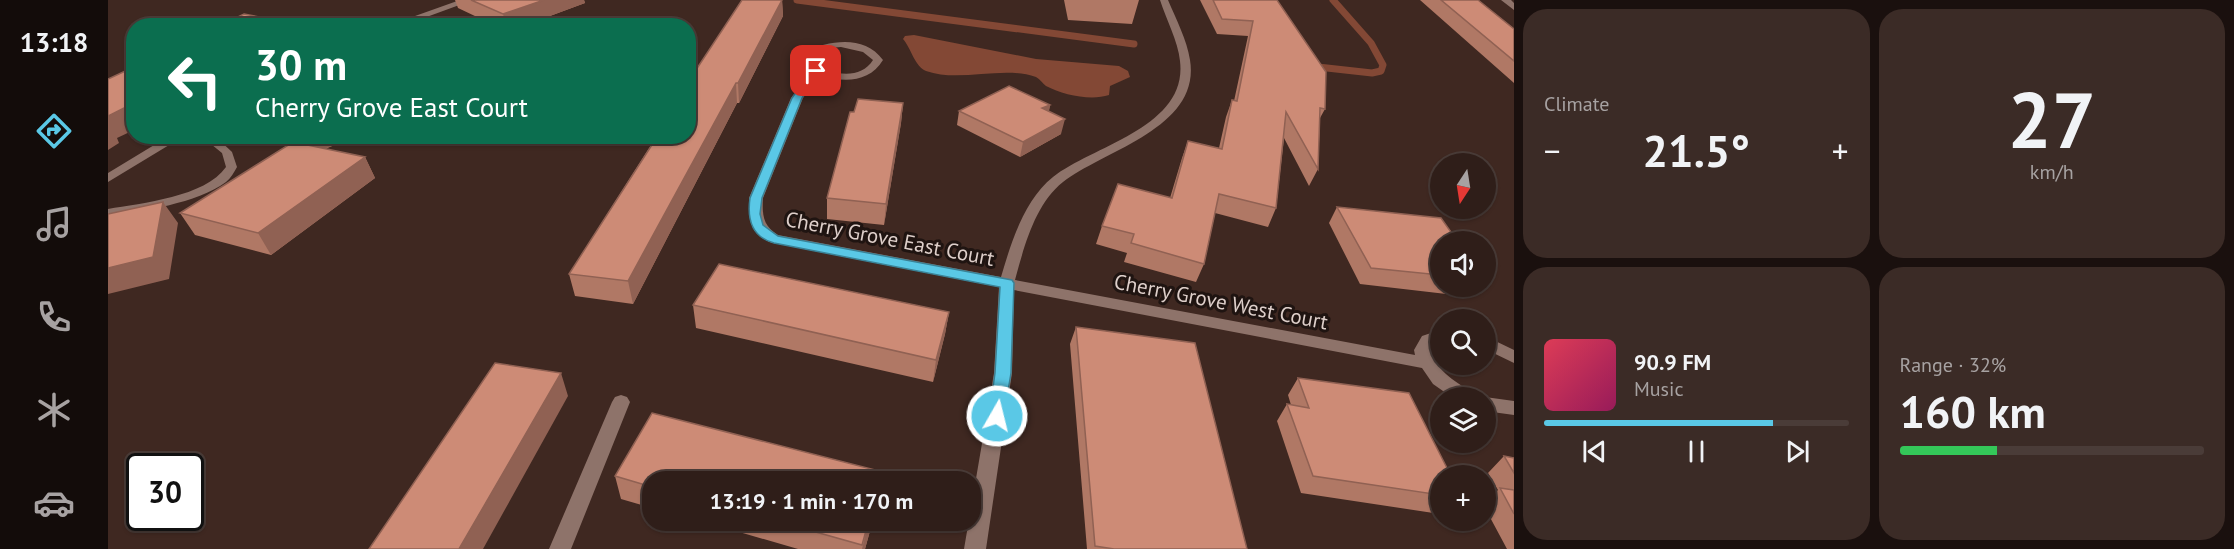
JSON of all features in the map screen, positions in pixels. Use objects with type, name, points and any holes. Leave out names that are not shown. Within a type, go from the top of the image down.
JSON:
[{"type":"street","points":[[415,18],[469,0]]},
{"type":"street","points":[[975,549],[1003,373],[1007,283],[1014,258],[1032,211],[1057,180],[1164,118],[1182,92],[1186,71],[1185,57],[1164,0]]},
{"type":"street","points":[[1505,0],[1514,7]]},
{"type":"street","points":[[828,45],[855,45],[874,54],[878,60],[876,66],[868,72],[857,75],[842,76],[816,71],[808,66],[806,59],[808,54],[816,48],[828,45]]},
{"type":"street","name":"Cherry Grove East Court","points":[[816,71],[797,98],[756,198],[754,214],[757,225],[763,233],[789,243],[1007,283]]},
{"type":"street","points":[[108,178],[165,144]]},
{"type":"street","name":"Cherry Grove West Court","points":[[1007,283],[1426,363]]},
{"type":"street","points":[[1430,339],[1422,350],[1426,363],[1437,377],[1452,387]]},
{"type":"street","points":[[1496,348],[1514,357]]},
{"type":"street","points":[[560,549],[621,402]]},
{"type":"street","points":[[1496,406],[1514,408]]},
{"type":"lane","points":[[108,213],[192,194],[219,183],[229,175],[233,167],[232,160],[220,144]]},
{"type":"shaded area","points":[[914,35],[1036,59],[1119,66],[1128,71],[1130,77],[1110,86],[1109,95],[1094,97],[1060,92],[1046,86],[1036,77],[1023,74],[939,74],[922,69],[916,61],[903,39],[905,36]]},
{"type":"building","points":[[471,0],[544,0],[503,14]]},
{"type":"building","points":[[742,0],[782,0],[628,281],[569,274],[653,144],[696,144],[696,70]]},
{"type":"building","points":[[1213,0],[1277,0],[1326,72],[1325,109],[1320,108],[1318,169],[1286,112],[1276,208],[1219,194],[1204,264],[1131,243],[1134,234],[1102,226],[1118,184],[1172,198],[1188,141],[1222,149],[1232,100],[1237,101],[1253,21],[1222,19]]},
{"type":"building","points":[[1441,0],[1478,0],[1514,29],[1514,61]]},
{"type":"building","points":[[244,14],[265,18],[236,18]]},
{"type":"building","points":[[126,71],[126,107],[108,116],[108,79]]},
{"type":"building","points":[[1009,86],[1050,105],[1042,108],[1065,119],[1023,142],[959,111]]},
{"type":"building","points":[[858,99],[903,103],[886,204],[827,198],[850,112],[854,112]]},
{"type":"building","points":[[290,144],[303,144],[365,157],[258,233],[180,213]]},
{"type":"building","points":[[163,202],[153,257],[108,268],[108,214]]},
{"type":"building","points":[[1337,207],[1442,219],[1450,231],[1430,231],[1430,274],[1371,268]]},
{"type":"building","points":[[719,264],[949,312],[936,360],[693,305]]},
{"type":"building","points":[[1076,327],[1195,343],[1247,549],[1114,549],[1095,546]]},
{"type":"building","points":[[495,363],[561,373],[459,549],[369,549]]},
{"type":"building","points":[[1298,378],[1409,393],[1430,434],[1430,453],[1439,453],[1445,465],[1430,465],[1430,494],[1313,476],[1287,404],[1309,408]]},
{"type":"building","points":[[652,413],[879,471],[642,471],[642,484],[615,476]]},
{"type":"building","points":[[1504,456],[1514,458],[1514,473]]},
{"type":"building","points":[[1500,488],[1514,490],[1514,514]]},
{"type":"building","points":[[812,531],[866,531],[862,545]]},
{"type":"waterway","points":[[797,0],[1134,44]]},
{"type":"waterway","points":[[1309,66],[1372,73],[1381,71],[1383,65],[1371,43],[1333,0]]},
{"type":"route","points":[[816,71],[797,98],[756,198],[754,214],[757,225],[763,233],[789,243],[1007,283],[1003,373],[997,416]]}]
